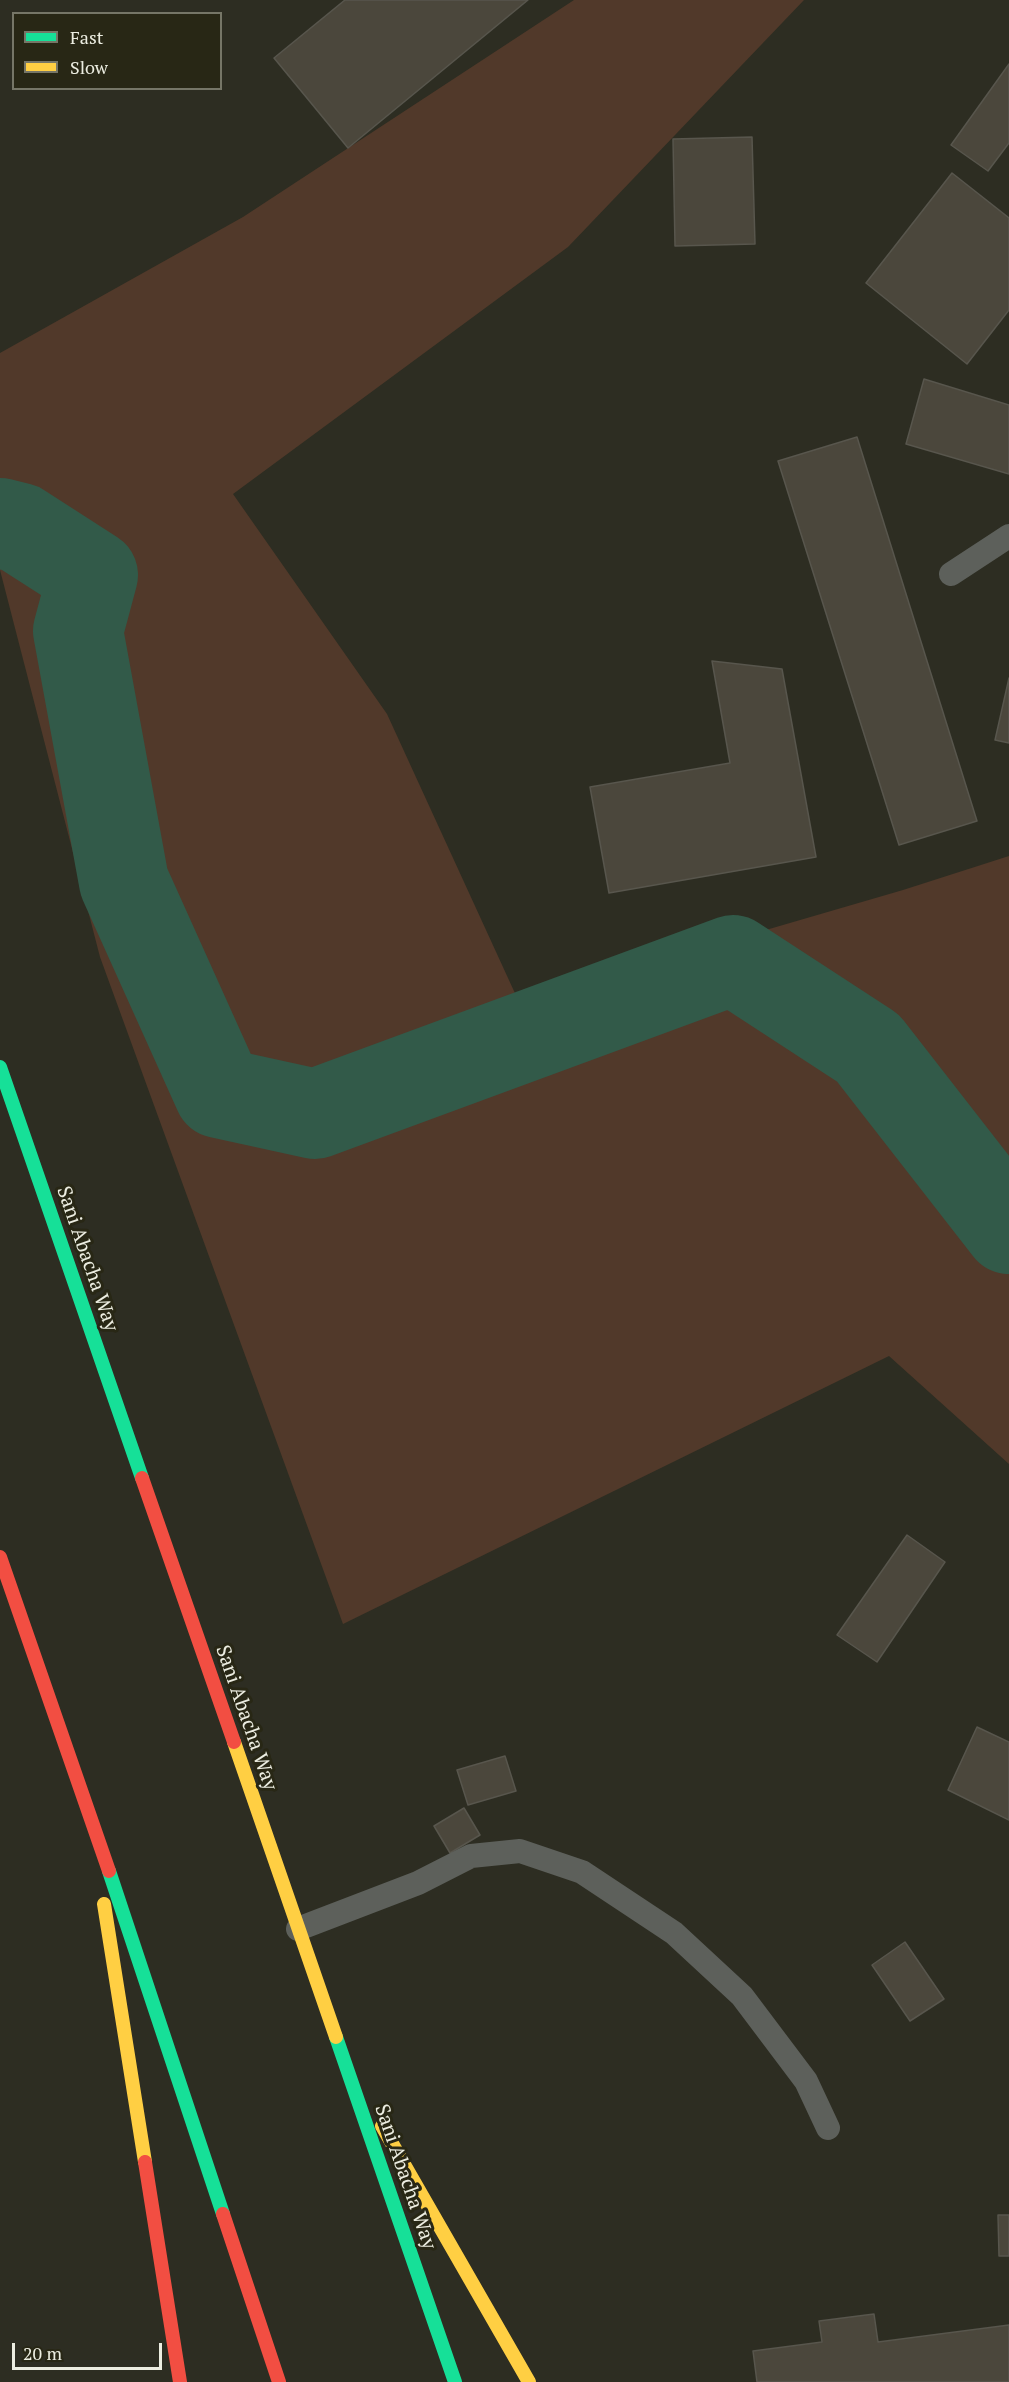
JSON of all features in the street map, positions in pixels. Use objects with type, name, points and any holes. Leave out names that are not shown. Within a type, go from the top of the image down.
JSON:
[{"type":"highway","name":"Sani Abacha Way","points":[[0,1067],[455,2382]]},
{"type":"highway","points":[[0,1557],[88,1807],[279,2382]]},
{"type":"highway","points":[[88,1807],[180,2382]]},
{"type":"highway","points":[[343,2058],[529,2382]]},
{"type":"lane","points":[[951,574],[1009,536]]},
{"type":"lane","points":[[298,1929],[418,1883],[471,1856],[520,1851],[582,1872],[674,1932],[742,1996],[807,2081],[828,2128]]},
{"type":"shaded area","points":[[574,0],[804,0],[568,247],[233,494],[387,714],[519,1002],[903,890],[1009,856],[1009,1464],[889,1356],[343,1624],[100,957],[0,570],[0,353],[243,217]]},
{"type":"building","points":[[345,0],[528,0],[348,148],[274,58]]},
{"type":"building","points":[[1009,64],[1009,143],[988,171],[951,145]]},
{"type":"building","points":[[752,137],[755,244],[675,246],[673,139]]},
{"type":"building","points":[[952,173],[1009,218],[1009,310],[967,364],[866,283]]},
{"type":"building","points":[[924,379],[1009,405],[1009,474],[906,444]]},
{"type":"building","points":[[857,437],[977,821],[899,845],[778,461]]},
{"type":"building","points":[[712,661],[782,669],[816,857],[609,893],[590,787],[730,763]]},
{"type":"building","points":[[1009,678],[1009,743],[995,740]]},
{"type":"building","points":[[907,1535],[945,1562],[877,1662],[837,1635]]},
{"type":"building","points":[[977,1727],[1009,1742],[1009,1820],[948,1790]]},
{"type":"building","points":[[505,1756],[516,1791],[468,1805],[457,1770]]},
{"type":"building","points":[[464,1808],[480,1835],[450,1853],[434,1826]]},
{"type":"building","points":[[905,1942],[944,1999],[910,2021],[872,1965]]},
{"type":"building","points":[[998,2215],[1009,2215],[1009,2256],[999,2256]]},
{"type":"building","points":[[874,2314],[878,2342],[1009,2325],[1009,2382],[757,2382],[753,2351],[822,2342],[819,2321]]},
{"type":"waterway","points":[[0,523],[20,528],[93,575],[78,631],[124,882],[219,1093],[315,1114],[733,960],[868,1048],[1009,1229]]},
{"type":"traffic: fast","points":[[0,1067],[142,1478]]},
{"type":"traffic: fast","points":[[109,1871],[223,2214]]},
{"type":"traffic: fast","points":[[336,2037],[455,2382]]},
{"type":"traffic: slow","points":[[234,1742],[336,2037]]},
{"type":"traffic: slow","points":[[104,1904],[145,2162]]},
{"type":"traffic: slow","points":[[382,2126],[529,2382]]},
{"type":"traffic: jam","points":[[142,1478],[234,1742]]},
{"type":"traffic: jam","points":[[0,1557],[109,1871]]},
{"type":"traffic: jam","points":[[145,2162],[180,2382]]},
{"type":"traffic: jam","points":[[223,2214],[279,2382]]}]
